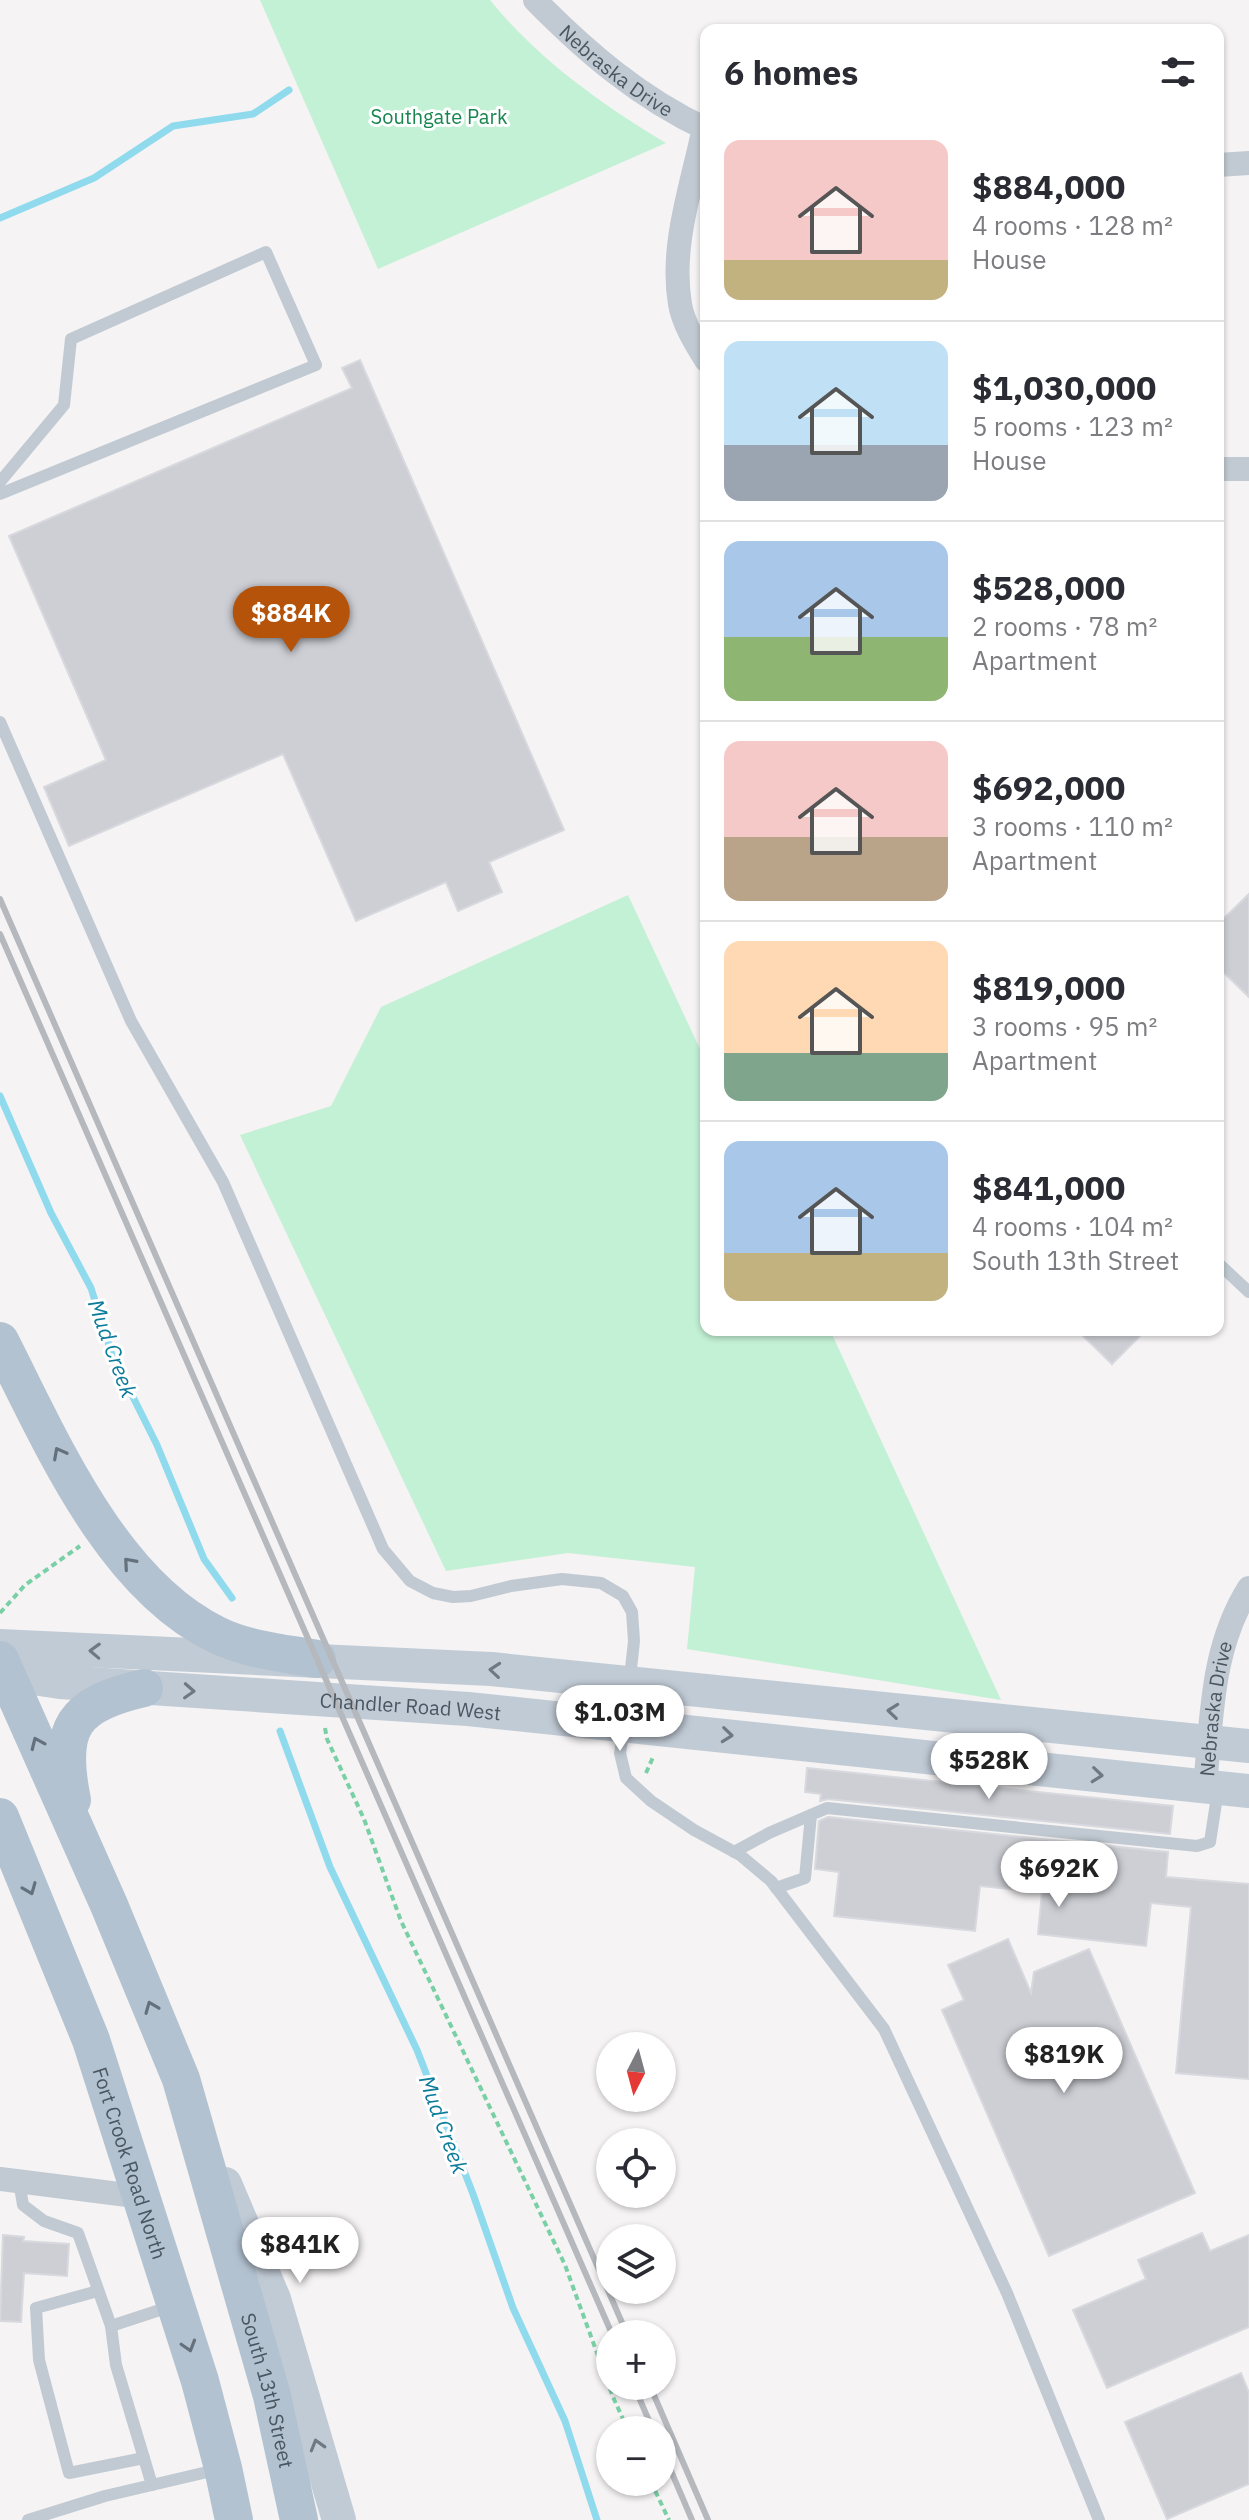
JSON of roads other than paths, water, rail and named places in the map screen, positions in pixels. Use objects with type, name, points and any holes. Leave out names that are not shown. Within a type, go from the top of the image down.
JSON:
[{"type":"main road","points":[[0,1341],[98,1520],[142,1579],[193,1623],[247,1647],[317,1659]]},
{"type":"main road","name":"Chandler Road West","points":[[2,1663],[317,1659],[491,1669],[1249,1746]]},
{"type":"main road","name":"Chandler Road West","points":[[2,1663],[60,1682],[625,1724],[1224,1788]]},
{"type":"main road","points":[[2,1663],[274,2299],[339,2520]]},
{"type":"main road","points":[[81,1842],[68,1770],[71,1732],[80,1715],[92,1704],[144,1688]]},
{"type":"main road","name":"Fort Crook Road North","points":[[0,1817],[91,2040],[177,2305],[223,2468],[234,2520]]},
{"type":"main road","name":"South 13th Street","points":[[181,2079],[272,2396],[299,2520]]},
{"type":"street","name":"Nebraska Drive","points":[[545,3],[580,46],[653,102],[700,126]]},
{"type":"street","points":[[700,152],[678,253],[680,306],[700,351]]},
{"type":"street","points":[[1224,165],[1249,163]]},
{"type":"street","points":[[1224,469],[1249,469]]},
{"type":"street","name":"Nebraska Drive","points":[[1224,1788],[1209,1743],[1220,1654],[1227,1629],[1249,1588]]},
{"type":"street","points":[[10,2180],[143,2197]]},
{"type":"lane","points":[[0,482],[64,405],[71,339],[266,252],[316,365],[0,494]]},
{"type":"lane","points":[[0,722],[131,1021],[223,1182],[383,1549],[410,1581],[433,1593],[453,1597],[562,1579],[601,1583],[623,1596],[632,1612],[634,1641],[620,1753],[626,1778],[651,1801],[734,1852],[776,1888],[884,2029],[1007,2293],[1099,2520]]},
{"type":"lane","points":[[1224,1269],[1249,1292]]},
{"type":"lane","points":[[734,1852],[827,1808],[1197,1846],[1210,1842],[1224,1788]]},
{"type":"lane","points":[[776,1888],[805,1878],[811,1815]]},
{"type":"lane","points":[[10,2180],[23,2205],[44,2221],[78,2233],[111,2326],[116,2365],[152,2485]]},
{"type":"lane","points":[[98,2291],[36,2308],[39,2360],[69,2473],[144,2458]]},
{"type":"lane","points":[[111,2326],[177,2305]]},
{"type":"lane","points":[[28,2520],[105,2496],[223,2468]]},
{"type":"waterway","points":[[0,218],[94,178],[173,126],[253,114],[289,90]]},
{"type":"waterway","name":"Mud Creek","points":[[0,1096],[51,1213],[91,1288],[112,1355],[157,1445],[204,1559],[232,1598]]},
{"type":"waterway","name":"Mud Creek","points":[[280,1731],[330,1867],[417,2050],[513,2308],[565,2421],[597,2520]]},
{"type":"railway","points":[[0,899],[621,2320]]},
{"type":"railway","points":[[0,934],[606,2320]]},
{"type":"railway","points":[[640,2400],[647,2416]]},
{"type":"railway","points":[[656,2400],[708,2520]]},
{"type":"railway","points":[[676,2483],[692,2520]]},
{"type":"park label","name":"Southgate Park","points":[[439,116]]}]
